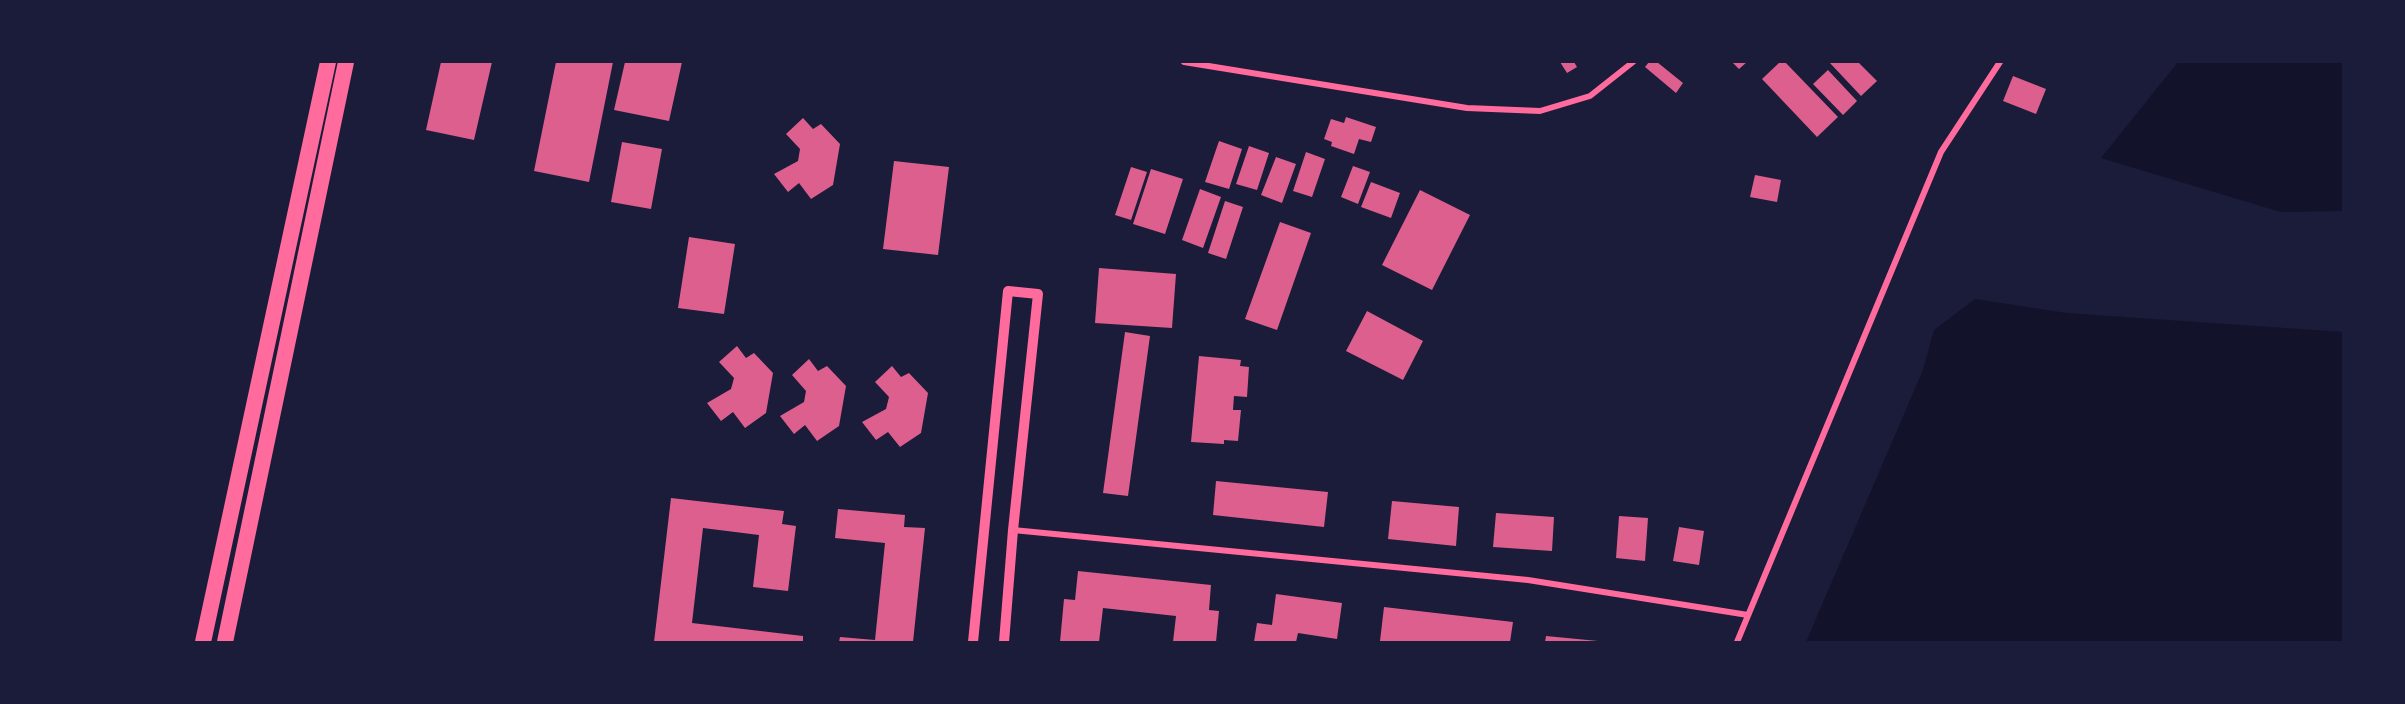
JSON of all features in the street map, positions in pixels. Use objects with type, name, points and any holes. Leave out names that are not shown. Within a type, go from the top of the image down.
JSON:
[{"type":"highway","points":[[203,642],[328,62]]},
{"type":"highway","points":[[225,642],[346,62]]},
{"type":"street","points":[[1184,62],[1467,108],[1540,111],[1590,96],[1634,62]]},
{"type":"street","points":[[1737,642],[1941,152],[2000,62]]},
{"type":"street","points":[[973,642],[1008,291],[1038,294],[1013,530],[1004,642]]},
{"type":"street","points":[[1013,530],[1516,578],[1748,615]]},
{"type":"shaded area","points":[[2178,62],[2343,62],[2343,211],[2281,212],[2101,158]]},
{"type":"shaded area","points":[[1975,299],[2066,313],[2343,332],[2343,642],[1806,642],[1923,370],[1934,330]]},
{"type":"building","points":[[441,62],[492,62],[474,140],[426,130]]},
{"type":"building","points":[[556,62],[613,62],[589,182],[534,171]]},
{"type":"building","points":[[625,62],[682,62],[669,121],[614,110]]},
{"type":"building","points":[[1560,62],[1574,62],[1577,67],[1567,73]]},
{"type":"building","points":[[1649,62],[1657,62],[1683,83],[1676,93],[1645,67]]},
{"type":"building","points":[[1732,62],[1747,62],[1739,69]]},
{"type":"building","points":[[1780,62],[1785,62],[1838,117],[1817,137],[1762,79]]},
{"type":"building","points":[[1829,62],[1858,62],[1877,81],[1861,96]]},
{"type":"building","points":[[1828,70],[1857,101],[1843,115],[1813,84]]},
{"type":"building","points":[[2013,76],[2046,89],[2036,114],[2003,101]]},
{"type":"building","points":[[1346,117],[1376,127],[1371,142],[1359,139],[1354,154],[1331,146],[1332,142],[1324,139],[1331,119],[1344,123]]},
{"type":"building","points":[[803,118],[813,129],[821,124],[840,144],[833,185],[811,199],[799,183],[788,192],[774,174],[798,161],[800,149],[786,134]]},
{"type":"building","points":[[1219,141],[1242,149],[1229,189],[1205,182]]},
{"type":"building","points":[[622,142],[662,149],[651,209],[611,202]]},
{"type":"building","points":[[1249,146],[1269,153],[1257,190],[1236,184]]},
{"type":"building","points":[[1306,152],[1325,159],[1312,197],[1293,191]]},
{"type":"building","points":[[1276,157],[1296,164],[1282,203],[1261,195]]},
{"type":"building","points":[[894,161],[949,167],[938,255],[883,249]]},
{"type":"building","points":[[1353,166],[1370,172],[1358,204],[1341,197]]},
{"type":"building","points":[[1131,167],[1147,172],[1131,220],[1115,215]]},
{"type":"building","points":[[1151,169],[1183,179],[1165,234],[1133,224]]},
{"type":"building","points":[[1755,175],[1781,180],[1777,202],[1750,197]]},
{"type":"building","points":[[1371,182],[1400,193],[1391,218],[1361,207]]},
{"type":"building","points":[[1200,189],[1221,197],[1203,248],[1182,240]]},
{"type":"building","points":[[1420,190],[1470,215],[1432,290],[1382,265]]},
{"type":"building","points":[[1225,201],[1243,207],[1226,259],[1208,253]]},
{"type":"building","points":[[1280,222],[1311,233],[1277,330],[1245,319]]},
{"type":"building","points":[[689,237],[735,244],[724,314],[678,308]]},
{"type":"building","points":[[1099,268],[1176,274],[1172,328],[1095,323]]},
{"type":"building","points":[[1367,311],[1423,341],[1403,380],[1346,351]]},
{"type":"building","points":[[1125,332],[1150,336],[1128,496],[1103,493]]},
{"type":"building","points":[[737,346],[746,358],[754,353],[773,373],[766,413],[745,428],[733,412],[721,421],[707,403],[731,389],[734,378],[719,362]]},
{"type":"building","points":[[1199,356],[1241,360],[1240,366],[1249,367],[1247,397],[1234,396],[1233,410],[1241,410],[1238,441],[1224,440],[1224,444],[1191,442]]},
{"type":"building","points":[[809,359],[818,371],[827,366],[846,386],[839,426],[817,441],[805,425],[794,434],[780,416],[804,402],[806,391],[792,375]]},
{"type":"building","points":[[892,366],[901,377],[909,373],[928,393],[921,433],[900,447],[888,432],[876,440],[862,422],[886,409],[889,397],[875,382]]},
{"type":"building","points":[[1216,481],[1328,492],[1324,527],[1213,515]]},
{"type":"building","points":[[671,498],[784,511],[782,524],[796,526],[788,591],[753,587],[759,535],[703,528],[692,623],[803,636],[803,642],[654,642]]},
{"type":"building","points":[[1392,501],[1459,507],[1456,546],[1388,539]]},
{"type":"building","points":[[838,509],[905,515],[904,527],[925,528],[913,642],[839,642],[840,637],[875,640],[885,543],[835,538]]},
{"type":"building","points":[[1496,513],[1554,517],[1552,551],[1493,547]]},
{"type":"building","points":[[1619,516],[1648,518],[1645,561],[1616,558]]},
{"type":"building","points":[[1679,527],[1704,531],[1699,565],[1673,561]]},
{"type":"building","points":[[1078,571],[1211,585],[1209,610],[1219,611],[1216,642],[1173,642],[1176,616],[1103,608],[1099,642],[1060,642],[1064,599],[1075,600]]},
{"type":"building","points":[[1276,594],[1342,603],[1337,639],[1298,633],[1296,642],[1254,642],[1257,623],[1272,625]]},
{"type":"building","points":[[1384,607],[1513,622],[1510,642],[1380,641]]},
{"type":"building","points":[[1546,636],[1598,641],[1598,642],[1545,642]]}]
